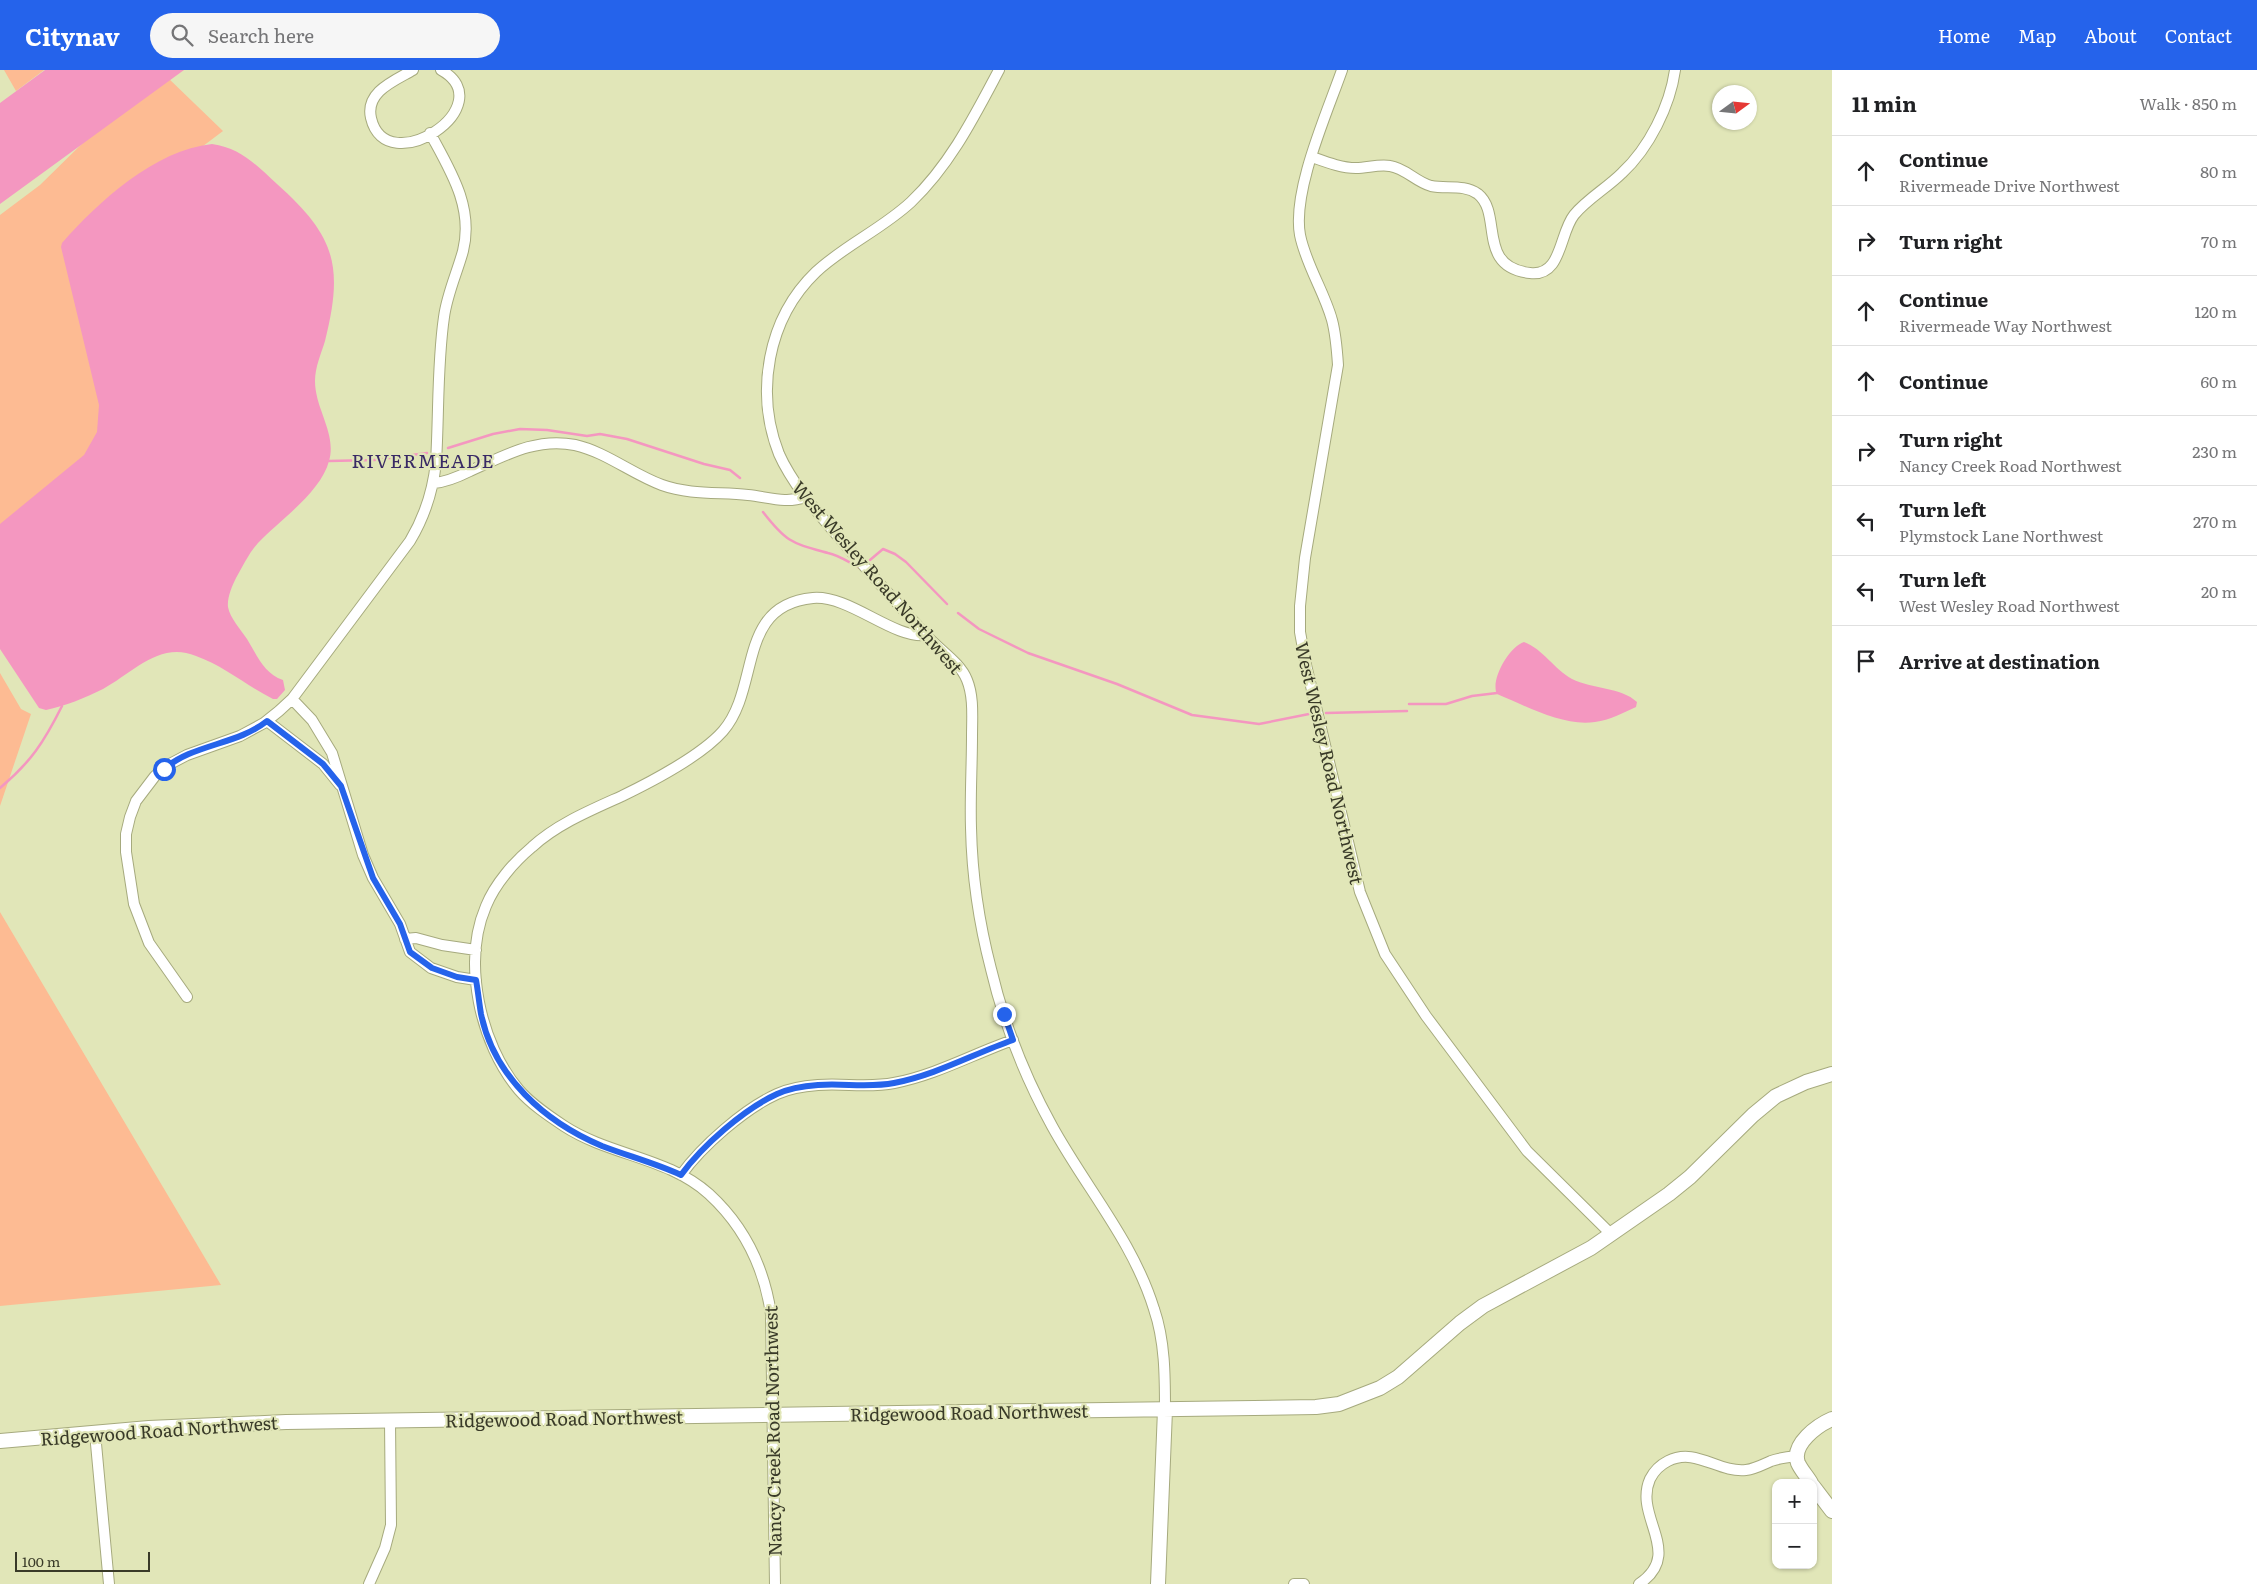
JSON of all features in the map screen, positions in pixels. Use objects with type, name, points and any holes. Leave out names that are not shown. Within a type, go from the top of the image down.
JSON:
[{"type":"street","points":[[413,70],[381,89],[376,94],[370,108],[373,125],[384,138],[401,144],[410,143],[430,133],[452,118],[458,107],[459,96],[456,84],[448,74],[441,70]]},
{"type":"street","name":"West Wesley Road Northwest","points":[[999,70],[966,132],[929,184],[903,208],[815,273],[797,295],[783,319],[774,340],[768,364],[768,410],[772,435],[780,456],[790,476],[805,497],[926,635],[960,668],[970,688],[972,711],[971,828],[976,890],[991,969],[1013,1040],[1031,1084],[1052,1126],[1112,1221],[1144,1280],[1155,1311],[1162,1342],[1165,1410],[1158,1584]]},
{"type":"street","name":"West Wesley Road Northwest","points":[[1342,70],[1300,196],[1300,233],[1304,249],[1332,319],[1338,366],[1305,558],[1300,606],[1300,632],[1309,679],[1360,892],[1386,954],[1431,1023],[1527,1151],[1612,1235]]},
{"type":"street","points":[[1312,157],[1348,168],[1391,166],[1429,186],[1472,190],[1481,196],[1486,204],[1492,242],[1500,257],[1521,271],[1541,272],[1549,268],[1556,260],[1564,232],[1574,215],[1622,174],[1642,150],[1664,107],[1674,70]]},
{"type":"street","points":[[187,997],[149,943],[134,904],[126,852],[126,834],[130,817],[144,788],[168,765],[187,755],[240,736],[267,721],[292,699],[410,541],[425,513],[434,483],[444,316],[463,251],[465,225],[464,206],[458,185],[430,133]]},
{"type":"street","points":[[434,483],[450,480],[521,448],[557,443],[590,450],[651,480],[676,489],[700,493],[748,495],[787,500],[805,497]]},
{"type":"street","name":"Nancy Creek Road Northwest","points":[[775,1584],[771,1314],[768,1290],[748,1240],[730,1215],[708,1194],[681,1175],[658,1164],[585,1138],[563,1125],[525,1096],[510,1078],[490,1040],[481,1014],[476,980],[476,950],[481,919],[490,897],[501,881],[532,846],[552,831],[636,789],[693,756],[723,732],[742,697],[751,654],[761,628],[768,618],[780,609],[798,600],[825,598],[852,607],[910,634],[926,635]]},
{"type":"street","points":[[292,699],[312,720],[326,741],[337,765],[341,786],[373,878],[400,924],[410,952],[432,968],[457,977],[476,980]]},
{"type":"street","points":[[267,721],[323,764],[341,786]]},
{"type":"street","points":[[405,939],[416,938],[442,945],[476,950]]},
{"type":"street","points":[[681,1175],[689,1164],[727,1128],[763,1102],[778,1094],[794,1088],[819,1085],[895,1083],[944,1069],[1013,1040]]},
{"type":"street","name":"Ridgewood Road Northwest","points":[[0,1441],[95,1433],[286,1422],[1165,1410],[1316,1407],[1339,1404],[1361,1397],[1398,1377],[1460,1323],[1483,1306],[1612,1235],[1690,1177],[1753,1115],[1776,1096],[1806,1082],[1832,1074]]},
{"type":"street","points":[[1809,1479],[1798,1463],[1797,1456],[1811,1431],[1832,1419]]},
{"type":"street","points":[[369,1584],[385,1548],[391,1525],[390,1421]]},
{"type":"street","points":[[95,1433],[109,1584]]},
{"type":"street","points":[[1639,1584],[1646,1579],[1656,1565],[1660,1554],[1659,1542],[1647,1509],[1646,1495],[1651,1477],[1663,1463],[1676,1457],[1691,1456],[1730,1469],[1744,1470],[1758,1468],[1778,1459],[1797,1456]]},
{"type":"street","points":[[1817,1491],[1832,1511]]},
{"type":"street","points":[[1294,1584],[1304,1584]]},
{"type":"shaded area","points":[[4,70],[44,70],[16,91]]},
{"type":"shaded area","points":[[45,70],[184,70],[0,204],[0,103]]},
{"type":"shaded area","points":[[166,76],[223,131],[93,229],[102,398],[98,449],[0,538],[0,215],[40,185],[93,133]]},
{"type":"shaded area","points":[[212,144],[231,149],[248,158],[296,203],[312,220],[323,236],[330,254],[333,272],[334,292],[331,315],[315,376],[318,402],[330,441],[329,461],[318,484],[309,495],[258,543],[252,551],[234,581],[228,600],[229,611],[233,620],[266,669],[283,680],[285,690],[277,699],[273,699],[206,660],[183,652],[158,656],[147,661],[103,689],[82,699],[46,710],[39,708],[0,649],[0,524],[84,455],[97,432],[99,405],[61,247],[62,243],[111,195],[149,167],[191,148]]},
{"type":"shaded area","points":[[1524,642],[1537,649],[1572,679],[1588,685],[1623,693],[1637,702],[1636,707],[1606,720],[1583,723],[1558,719],[1497,694],[1496,681],[1502,665],[1512,650]]},
{"type":"shaded area","points":[[0,673],[21,709],[31,714],[0,806]]},
{"type":"shaded area","points":[[0,912],[221,1285],[0,1306]]},
{"type":"waterway","points":[[448,448],[493,434],[520,429],[547,430],[587,436],[600,434],[627,439],[704,464],[730,470],[740,478]]},
{"type":"waterway","points":[[329,461],[374,460],[427,453]]},
{"type":"waterway","points":[[763,512],[778,530],[791,540],[806,547],[836,555],[860,568]]},
{"type":"waterway","points":[[870,560],[883,549],[895,554],[906,562],[947,604]]},
{"type":"waterway","points":[[958,613],[979,629],[1028,653],[1117,684],[1192,715],[1259,724],[1309,714]]},
{"type":"waterway","points":[[1409,704],[1446,704],[1472,696],[1497,693]]},
{"type":"waterway","points":[[0,788],[36,751],[62,706]]},
{"type":"waterway","points":[[1326,713],[1407,711]]},
{"type":"district","name":"RIVERMEADE","points":[[423,460]]},
{"type":"route","points":[[164,769],[187,755],[240,736],[267,721],[284,736],[323,764],[341,786],[363,855],[373,878],[400,924],[410,952],[432,968],[457,977],[476,980],[481,1014],[490,1040],[497,1056],[518,1089],[563,1125],[585,1138],[605,1147],[658,1164],[681,1175],[689,1164],[727,1128],[763,1102],[778,1094],[794,1088],[819,1085],[895,1083],[944,1069],[1013,1040],[1004,1014]]}]
